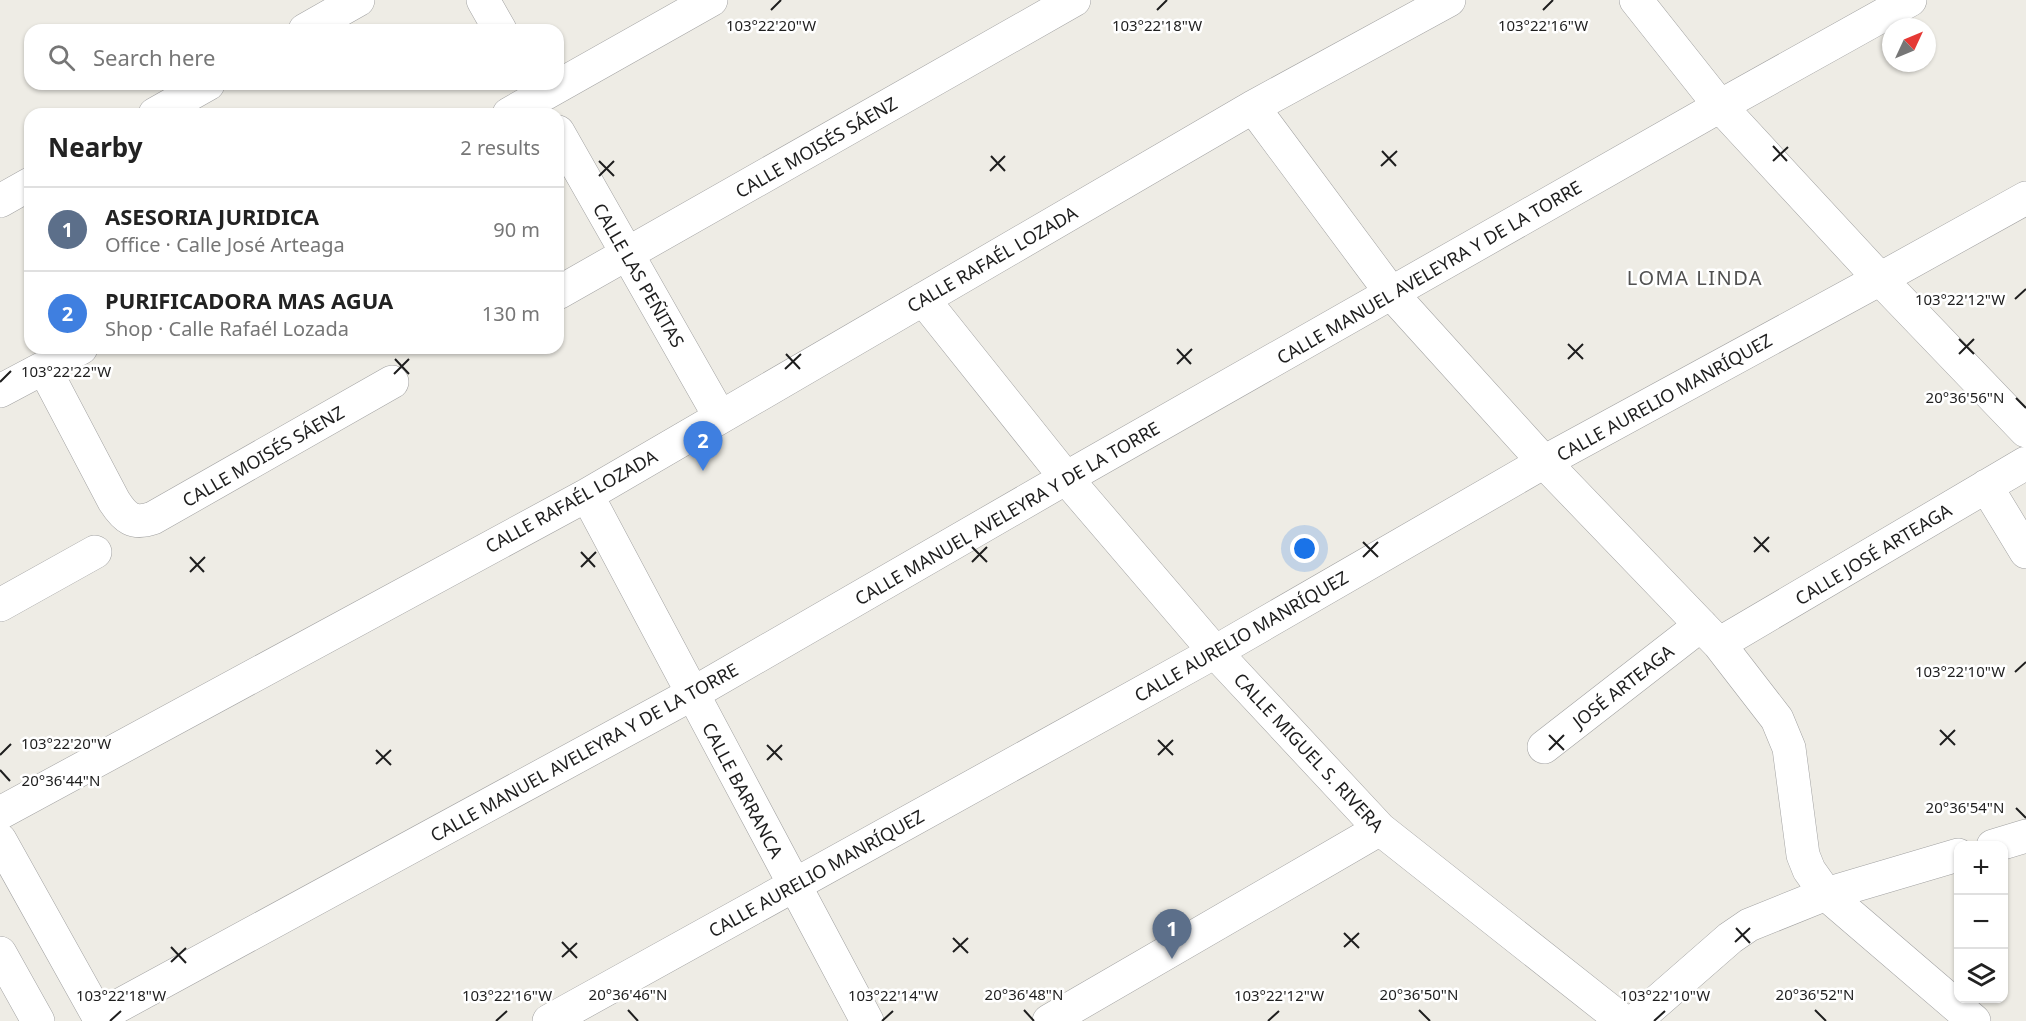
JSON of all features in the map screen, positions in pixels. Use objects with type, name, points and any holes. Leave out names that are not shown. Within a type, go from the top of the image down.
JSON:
[{"type":"street","points":[[315,24],[358,0]]},
{"type":"street","points":[[483,0],[497,24]]},
{"type":"street","points":[[564,85],[711,0]]},
{"type":"street","name":"CALLE MOISÉS SÁENZ","points":[[564,290],[1074,0]]},
{"type":"street","name":"CALLE RAFAÉL LOZADA","points":[[0,813],[587,495],[1252,107],[1449,0]]},
{"type":"street","points":[[1636,0],[1720,106],[1880,279],[2026,431]]},
{"type":"street","name":"CALLE MANUEL AVELEYRA Y DE LA TORRE","points":[[99,1019],[692,694],[1066,478],[1910,0]]},
{"type":"street","points":[[165,108],[197,90]]},
{"type":"street","points":[[521,108],[555,90]]},
{"type":"street","points":[[1252,107],[1392,294],[1544,462],[1710,635],[1777,719],[1789,748],[1803,855],[1809,870],[1826,894],[1974,1021]]},
{"type":"street","name":"CALLE LAS PEÑITAS","points":[[564,143],[720,417]]},
{"type":"street","points":[[0,201],[24,187]]},
{"type":"street","name":"CALLE AURELIO MANRÍQUEZ","points":[[549,1021],[1215,652],[1544,462],[2026,198]]},
{"type":"street","name":"CALLE MIGUEL S. RIVERA","points":[[923,299],[1066,478],[1215,652],[1380,829],[1623,1021]]},
{"type":"street","points":[[0,392],[70,354]]},
{"type":"street","name":"CALLE MOISÉS SÁENZ","points":[[44,368],[121,512],[132,520],[143,522],[392,382]]},
{"type":"street","name":"CALLE JOSÉ ARTEAGA","points":[[1710,635],[2026,463]]},
{"type":"street","points":[[1986,486],[2026,552]]},
{"type":"street","name":"CALLE BARRANCA","points":[[587,495],[867,1021]]},
{"type":"street","points":[[0,605],[95,552]]},
{"type":"street","name":"JOSÉ ARTEAGA","points":[[1544,747],[1710,635]]},
{"type":"street","points":[[1049,1021],[1380,829]]},
{"type":"street","points":[[2008,841],[2026,836]]},
{"type":"street","points":[[0,840],[99,1019]]},
{"type":"street","points":[[1635,1021],[1730,938],[1749,925],[1826,894],[1954,856]]},
{"type":"street","points":[[0,953],[38,1021]]},
{"type":"place","name":"PURIFICADORA MAS AGUA","points":[[703,471]]},
{"type":"place","name":"ASESORIA JURIDICA","points":[[1172,959]]},
{"type":"district","name":"LOMA LINDA","points":[[1695,277]]}]
